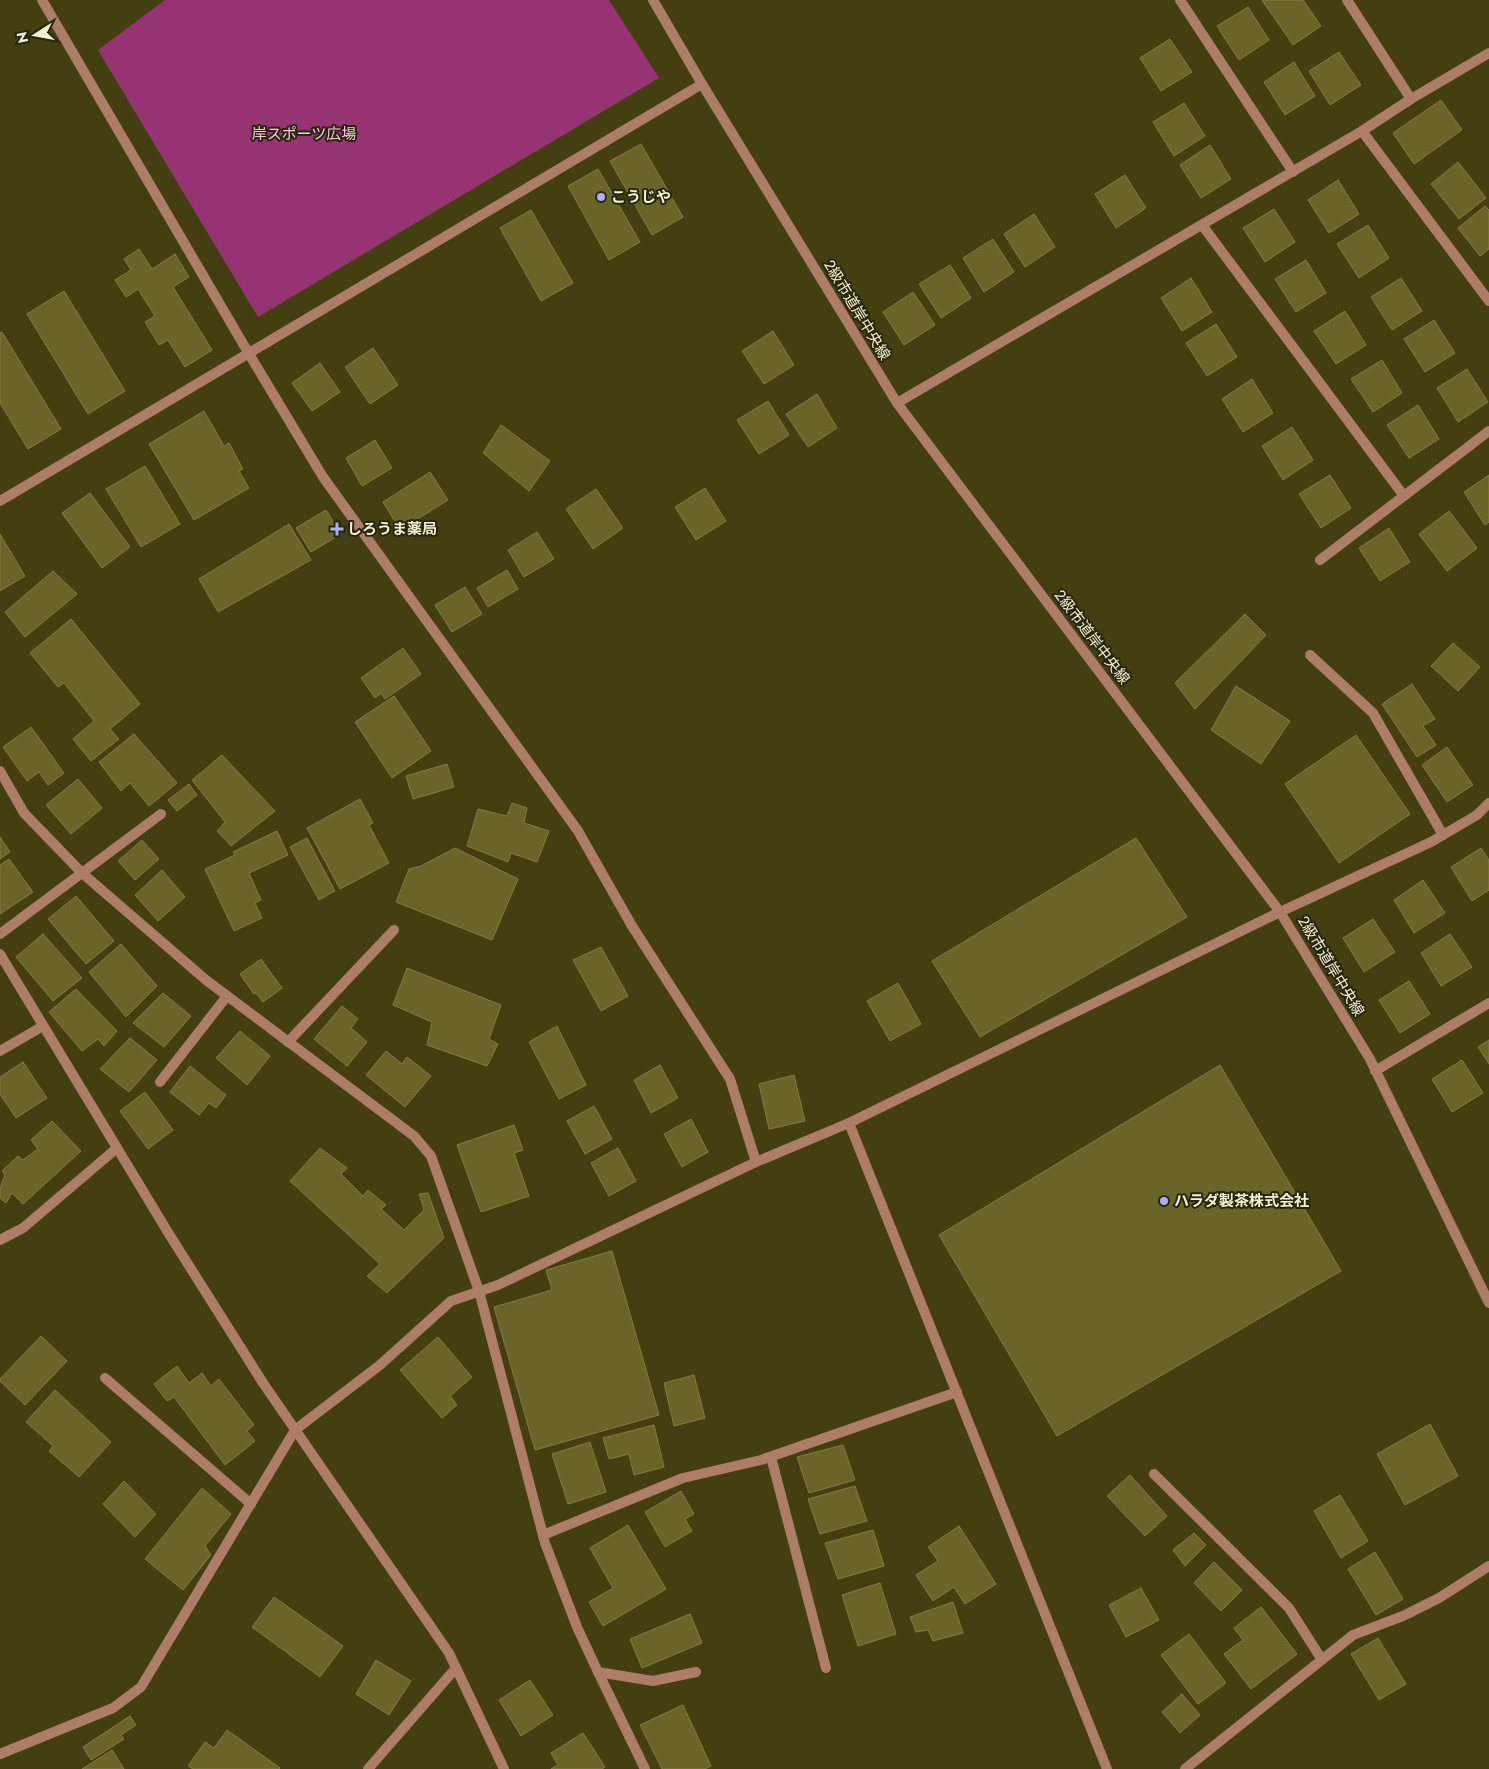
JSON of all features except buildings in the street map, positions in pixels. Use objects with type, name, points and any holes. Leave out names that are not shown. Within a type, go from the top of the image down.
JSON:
[{"type":"street","points":[[42,0],[323,478],[578,831],[632,926],[730,1079],[756,1162]]},
{"type":"street","name":"2級市道岸中央線","points":[[652,0],[897,403],[1280,912],[1375,1071],[1489,1303]]},
{"type":"street","points":[[1180,0],[1293,172]]},
{"type":"street","points":[[1346,0],[1411,99]]},
{"type":"street","points":[[897,403],[1293,172],[1489,53]]},
{"type":"street","points":[[0,501],[702,84]]},
{"type":"street","points":[[1362,131],[1489,301]]},
{"type":"street","points":[[1202,225],[1404,496]]},
{"type":"street","points":[[1320,560],[1489,431]]},
{"type":"street","points":[[1310,655],[1373,713],[1443,834]]},
{"type":"street","points":[[0,772],[24,813],[82,873],[206,980],[414,1136],[431,1156],[480,1291],[543,1535],[577,1627],[645,1769]]},
{"type":"street","points":[[0,1754],[113,1708],[141,1687],[295,1430],[380,1365],[451,1301],[498,1285],[756,1162],[849,1123],[1280,912],[1431,842],[1477,815],[1489,803]]},
{"type":"street","points":[[0,934],[161,814]]},
{"type":"street","points":[[288,1042],[394,930]]},
{"type":"street","points":[[0,954],[262,1383],[449,1652],[504,1769]]},
{"type":"street","points":[[160,1082],[227,996]]},
{"type":"street","points":[[1375,1071],[1489,1003]]},
{"type":"street","points":[[0,1051],[43,1026]]},
{"type":"street","points":[[849,1123],[1107,1769]]},
{"type":"street","points":[[0,1240],[24,1228],[117,1148]]},
{"type":"street","points":[[105,1378],[251,1504]]},
{"type":"street","points":[[543,1535],[683,1478],[771,1457],[957,1392]]},
{"type":"street","points":[[771,1457],[826,1668]]},
{"type":"street","points":[[1154,1474],[1289,1608],[1322,1660]]},
{"type":"street","points":[[1185,1769],[1353,1635],[1403,1616],[1439,1598],[1489,1566]]},
{"type":"street","points":[[368,1769],[456,1668]]},
{"type":"street","points":[[598,1672],[653,1681],[696,1672]]},
{"type":"green space","name":"岸スポーツ広場","points":[[165,0],[609,0],[659,78],[258,317],[98,50]]},
{"type":"place","name":"こうじや","points":[[601,197]]},
{"type":"place","name":"しろうま薬局","points":[[337,529]]},
{"type":"place","name":"ハラダ製茶株式会社","points":[[1164,1201]]}]
